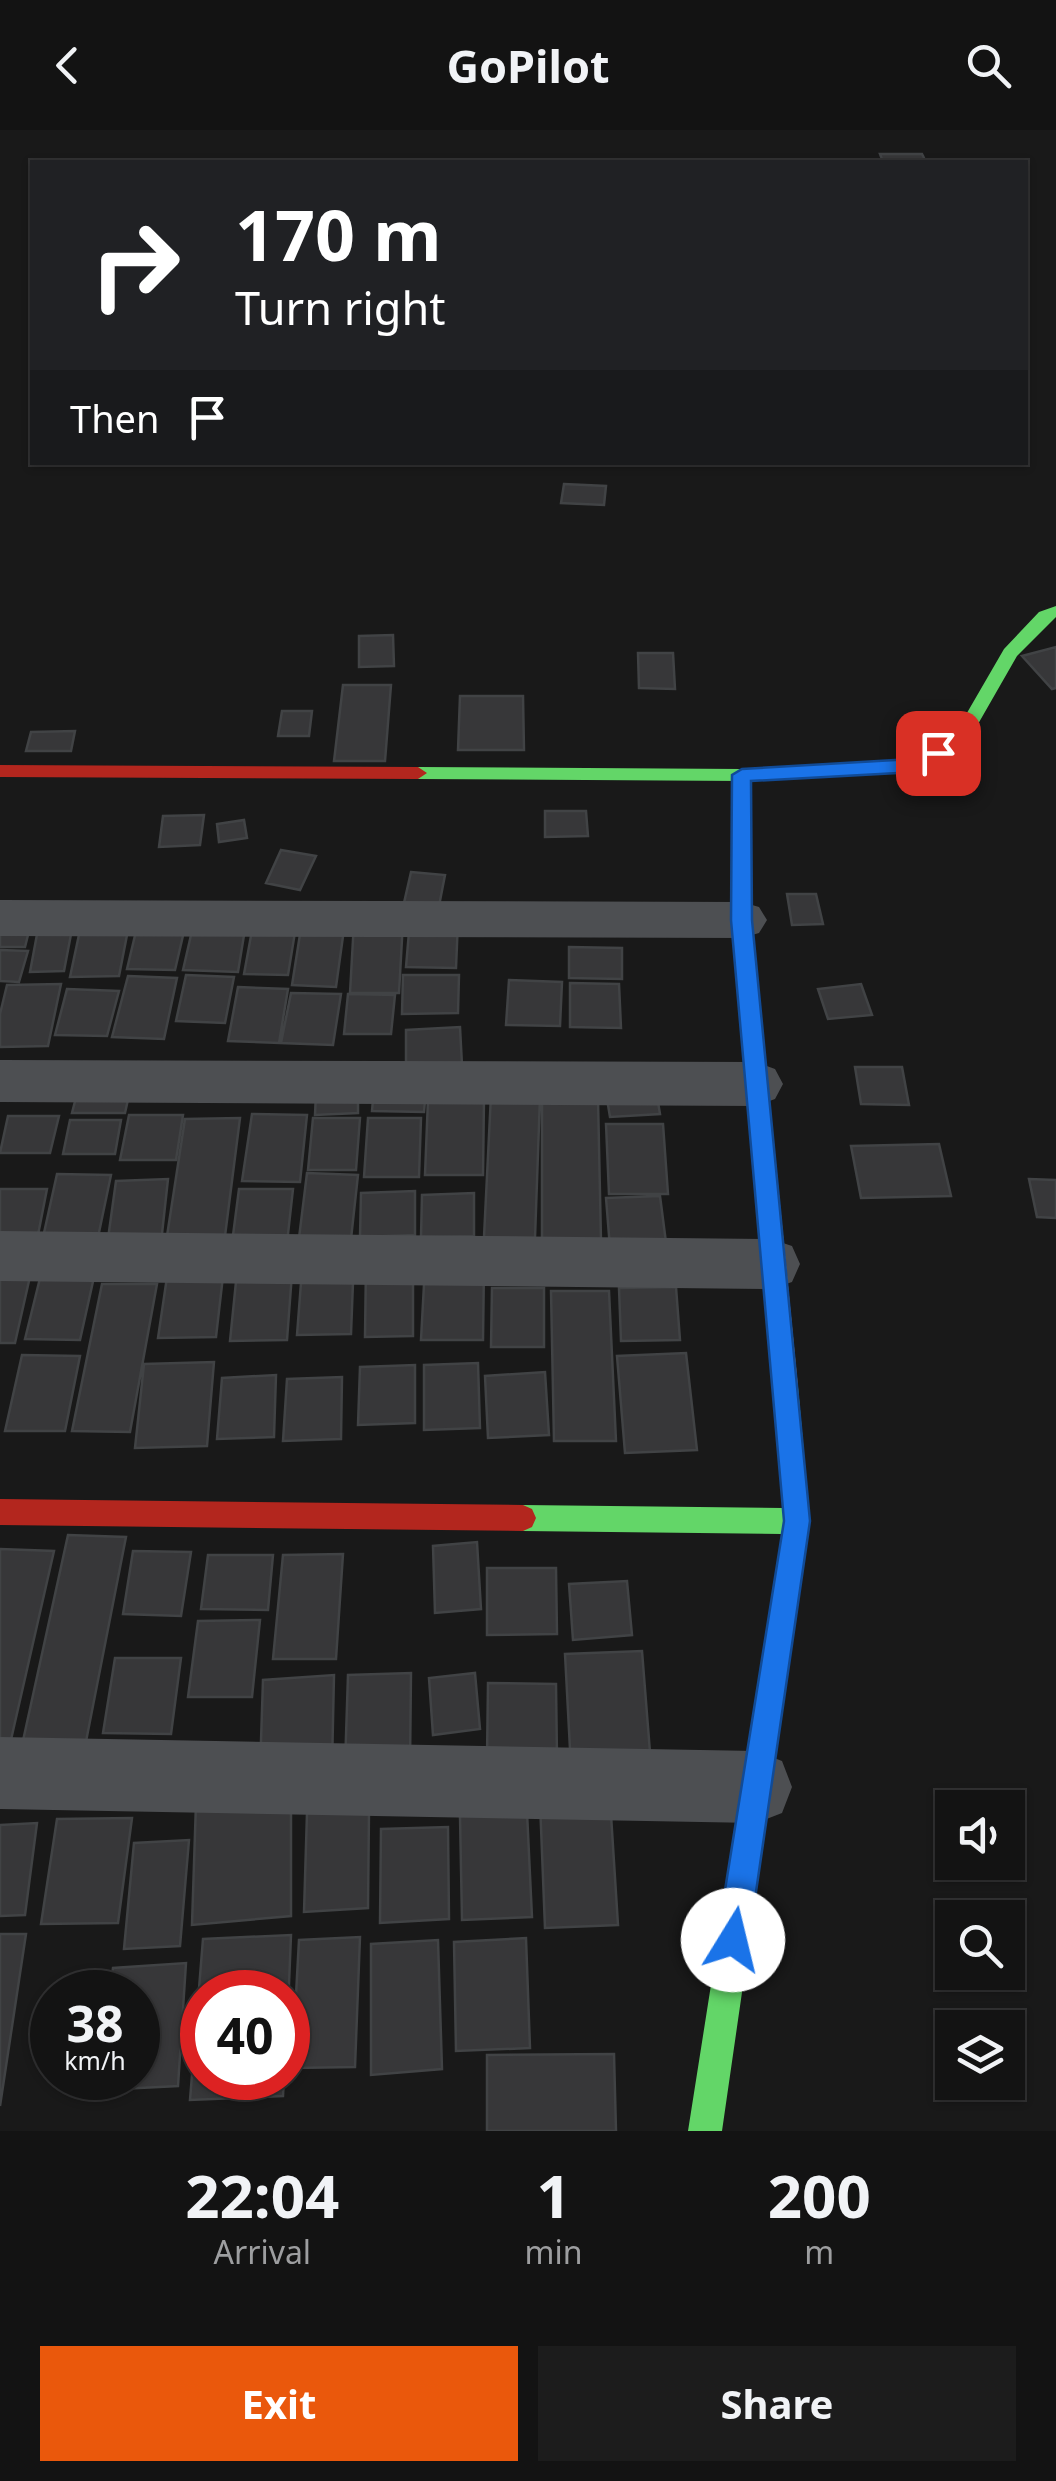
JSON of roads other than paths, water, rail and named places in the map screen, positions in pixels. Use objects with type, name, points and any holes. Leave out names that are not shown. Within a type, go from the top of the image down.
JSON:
[{"type":"street","points":[[0,771],[742,775],[916,765],[960,741],[1010,653],[1045,616],[1056,611]]},
{"type":"street","points":[[705,2131],[797,1521],[742,920],[742,775]]},
{"type":"street","points":[[0,918],[742,920]]},
{"type":"street","points":[[0,1081],[756,1084]]},
{"type":"street","points":[[0,1256],[772,1264]]},
{"type":"street","points":[[0,1512],[797,1521]]},
{"type":"street","points":[[0,1773],[756,1787]]}]
